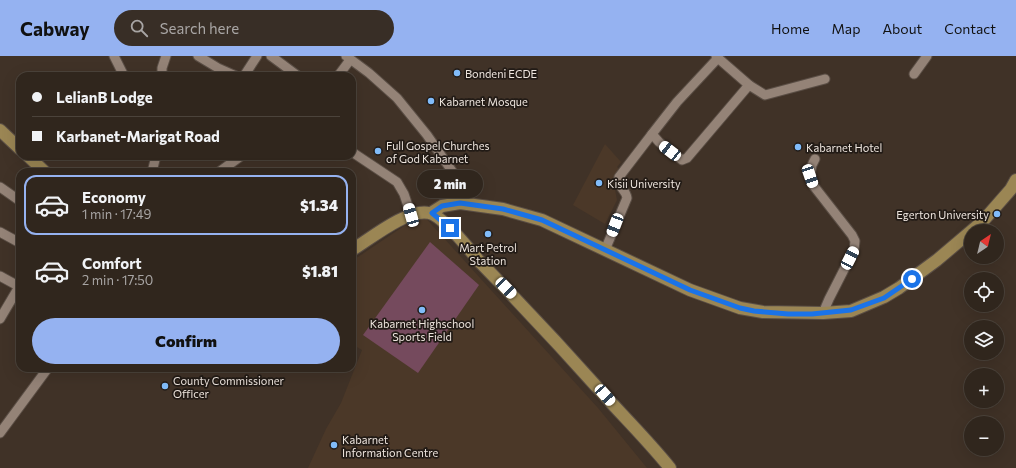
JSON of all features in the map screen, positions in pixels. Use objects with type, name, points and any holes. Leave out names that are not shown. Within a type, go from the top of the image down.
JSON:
[{"type":"main road","points":[[0,130],[16,145]]},
{"type":"main road","points":[[32,160],[41,168]]},
{"type":"main road","points":[[432,213],[442,206],[460,203],[503,209],[542,220],[690,290],[740,308],[763,312],[823,313],[851,310],[884,298],[899,288],[938,260],[983,221],[1011,190],[1016,180]]},
{"type":"main road","points":[[356,247],[397,221],[423,212],[432,213],[450,228],[467,248],[535,318],[670,468]]},
{"type":"street","points":[[114,56],[122,72]]},
{"type":"street","points":[[162,72],[166,56]]},
{"type":"street","points":[[198,56],[227,72]]},
{"type":"street","points":[[247,72],[257,56]]},
{"type":"street","points":[[271,56],[293,72]]},
{"type":"street","points":[[914,74],[927,56]]},
{"type":"street","points":[[605,250],[627,198],[627,194],[620,186],[619,177],[677,102],[717,57],[749,85],[765,95],[825,79]]},
{"type":"street","points":[[340,72],[348,58],[369,73],[397,98],[427,135],[454,174],[460,188],[460,203]]},
{"type":"street","points":[[652,134],[682,160],[684,160],[749,85]]},
{"type":"street","points":[[356,155],[397,182],[404,194],[411,215]]},
{"type":"street","points":[[815,159],[810,176],[813,185],[843,222],[855,241],[854,250],[828,299],[823,313]]},
{"type":"street","points":[[224,168],[236,160]]},
{"type":"street","points":[[0,187],[16,198]]},
{"type":"street","points":[[0,232],[16,240]]},
{"type":"street","points":[[0,276],[16,284]]},
{"type":"street","points":[[0,319],[16,293]]},
{"type":"street","points":[[0,433],[45,372]]},
{"type":"shaded area","name":"Kisii University","points":[[605,144],[621,162],[617,167],[619,169],[613,179],[617,200],[605,224],[573,205]]},
{"type":"shaded area","points":[[422,214],[598,408],[647,468],[308,468],[326,429],[341,403],[353,372],[356,372],[356,365],[362,350],[356,346],[356,258]]},
{"type":"shaded area","name":"Kabarnet Highschool Sports Field","points":[[430,242],[479,285],[418,373],[363,335]]},
{"type":"place","name":"Bondeni ECDE","points":[[457,73]]},
{"type":"place","name":"Kabarnet Mosque","points":[[431,101]]},
{"type":"place","name":"Kabarnet Hotel","points":[[798,147]]},
{"type":"place","name":"Full Gospel Churches of God Kabarnet","points":[[378,151]]},
{"type":"place","name":"Kisii University","points":[[599,183]]},
{"type":"place","name":"Egerton University","points":[[997,214]]},
{"type":"place","name":"Mart Petrol Station","points":[[488,234]]},
{"type":"place","name":"Kabarnet Highschool Sports Field","points":[[422,310]]},
{"type":"place","name":"County Commissioner Officer","points":[[165,386]]},
{"type":"place","name":"Kabarnet Information Centre","points":[[334,445]]},
{"type":"route","points":[[450,228],[432,213],[442,206],[451,204],[460,203],[503,209],[526,215],[542,220],[714,300],[740,308],[763,312],[788,314],[823,313],[851,310],[884,298],[912,279]]}]
